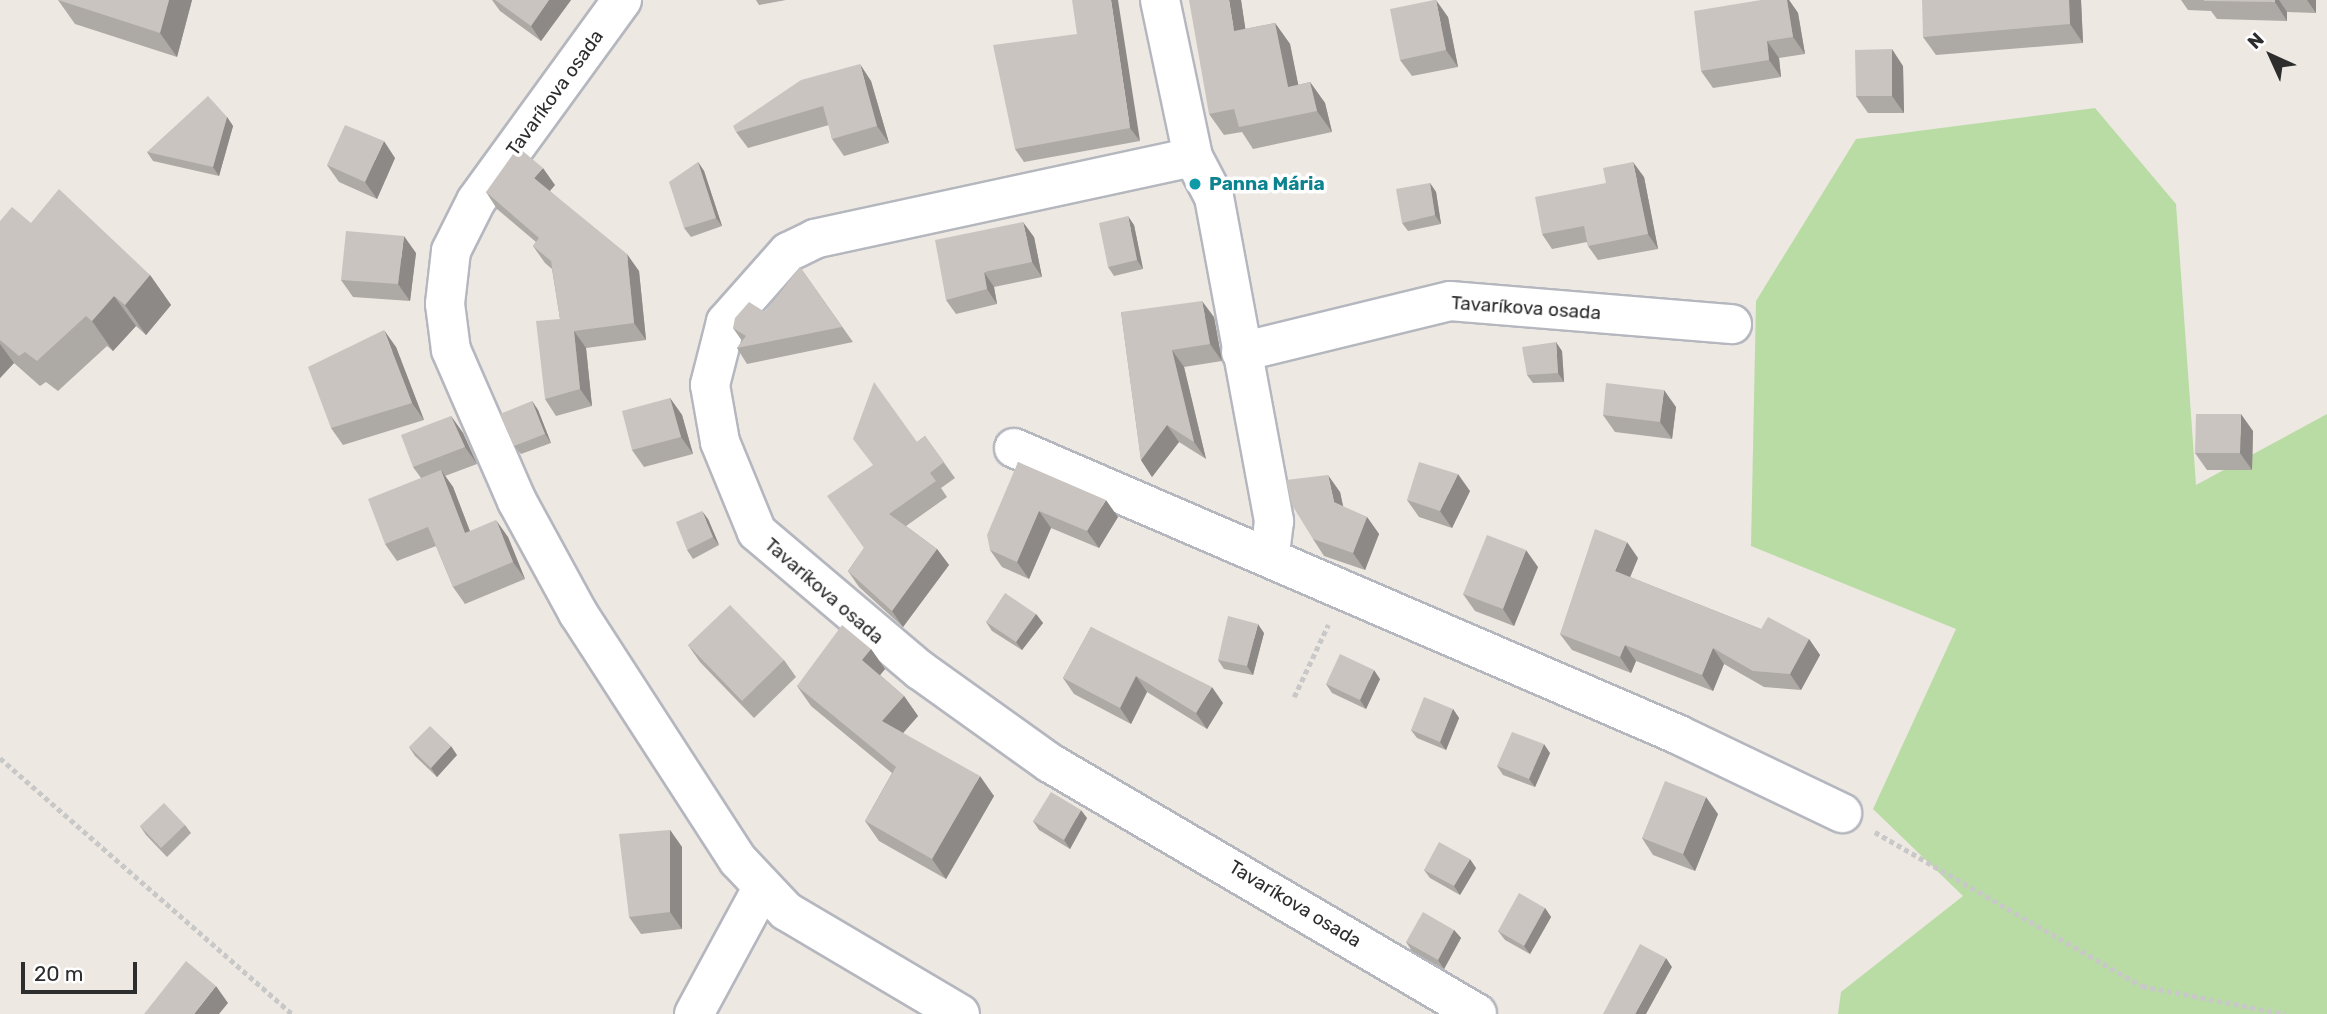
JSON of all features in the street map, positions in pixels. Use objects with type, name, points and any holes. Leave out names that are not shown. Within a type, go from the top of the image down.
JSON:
[{"type":"street","name":"Tavaríkova osada","points":[[622,0],[476,201],[451,251],[445,304],[451,350],[517,501],[578,613],[762,888],[786,911],[960,1014]]},
{"type":"street","points":[[1160,0],[1194,157],[1214,197],[1273,522],[1269,556]]},
{"type":"street","name":"Tavaríkova osada","points":[[1194,157],[815,239],[788,251],[726,322],[715,353],[710,385],[728,467],[764,540],[920,670],[1050,763],[1478,1014]]},
{"type":"street","name":"Tavaríkova osada","points":[[1241,352],[1450,300],[1732,324]]},
{"type":"street","points":[[1014,448],[1347,590],[1842,813]]},
{"type":"street","points":[[694,1014],[762,888]]},
{"type":"path","points":[[1294,697],[1347,590]]},
{"type":"path","points":[[0,758],[289,1012]]},
{"type":"path","points":[[1842,813],[2142,986],[2285,1014]]},
{"type":"green space","points":[[2095,108],[2176,204],[2196,485],[2327,414],[2327,1014],[1838,1014],[1841,992],[1963,896],[1873,809],[1956,629],[1751,546],[1756,301],[1856,139]]},
{"type":"building","points":[[58,0],[169,0],[160,33]]},
{"type":"building","points":[[495,0],[549,0],[531,26]]},
{"type":"building","points":[[1072,0],[1111,0],[1130,128],[1015,149],[993,45],[1077,34]]},
{"type":"building","points":[[1189,0],[1229,0],[1234,31],[1275,23],[1288,87],[1310,82],[1317,111],[1239,127],[1234,109],[1209,114]]},
{"type":"building","points":[[1436,0],[1446,50],[1400,60],[1390,9]]},
{"type":"building","points":[[1761,0],[1787,0],[1793,37],[1767,41],[1769,60],[1701,71],[1694,11]]},
{"type":"building","points":[[1922,0],[2069,0],[2070,24],[1923,37]]},
{"type":"building","points":[[2275,0],[2275,2],[2204,1]]},
{"type":"building","points":[[1892,49],[1892,96],[1856,96],[1855,50]]},
{"type":"building","points":[[860,64],[877,126],[832,139],[823,106],[736,132],[733,126],[801,80]]},
{"type":"building","points":[[208,96],[227,117],[213,167],[147,152]]},
{"type":"building","points":[[345,125],[384,141],[365,182],[327,165]]},
{"type":"building","points":[[518,147],[543,168],[534,178],[627,254],[634,323],[574,331],[580,389],[545,399],[536,321],[560,319],[551,261],[533,246],[539,238],[486,192]]},
{"type":"building","points":[[698,162],[716,218],[684,228],[669,182]]},
{"type":"building","points":[[1633,162],[1648,234],[1588,246],[1584,226],[1542,234],[1535,197],[1606,183],[1603,168]]},
{"type":"building","points":[[1430,183],[1435,215],[1402,223],[1396,189]]},
{"type":"building","points":[[59,189],[150,275],[125,305],[114,296],[92,321],[86,316],[37,361],[25,352],[19,356],[0,340],[0,221],[12,207],[31,223]]},
{"type":"building","points":[[1128,216],[1137,260],[1108,267],[1099,223]]},
{"type":"building","points":[[1023,222],[1032,262],[984,272],[987,289],[946,300],[935,240]]},
{"type":"building","points":[[346,231],[404,236],[398,284],[341,280]]},
{"type":"building","points":[[800,267],[842,327],[737,348],[746,336],[733,328],[735,318],[749,302],[765,312]]},
{"type":"building","points":[[1202,301],[1210,344],[1172,350],[1194,442],[1167,425],[1141,460],[1121,312]]},
{"type":"building","points":[[384,330],[412,403],[331,428],[308,367]]},
{"type":"building","points":[[1556,342],[1558,373],[1527,375],[1522,347]]},
{"type":"building","points":[[874,382],[917,442],[925,436],[944,462],[930,473],[936,481],[889,514],[937,549],[892,611],[848,571],[864,548],[827,496],[873,465],[853,439]]},
{"type":"building","points":[[1606,383],[1664,390],[1660,422],[1603,415]]},
{"type":"building","points":[[670,398],[681,437],[632,450],[622,411]]},
{"type":"building","points":[[532,401],[545,434],[514,446],[500,414]]},
{"type":"building","points":[[2196,414],[2241,414],[2240,453],[2195,453]]},
{"type":"building","points":[[451,416],[465,447],[413,467],[401,435]]},
{"type":"building","points":[[1018,462],[1106,500],[1087,531],[1039,511],[1017,562],[990,550],[987,535]]},
{"type":"building","points":[[1419,462],[1458,474],[1440,511],[1407,500]]},
{"type":"building","points":[[441,470],[465,533],[496,520],[513,562],[453,587],[428,527],[385,544],[368,499]]},
{"type":"building","points":[[1328,475],[1334,502],[1367,517],[1353,553],[1313,539],[1292,505],[1286,480]]},
{"type":"building","points":[[702,511],[713,537],[687,550],[676,522]]},
{"type":"building","points":[[1595,529],[1627,542],[1615,571],[1761,629],[1768,617],[1809,639],[1790,674],[1753,671],[1713,648],[1702,675],[1625,645],[1620,657],[1560,634]]},
{"type":"building","points":[[1487,535],[1526,550],[1503,609],[1463,594]]},
{"type":"building","points":[[1005,593],[1036,614],[1016,642],[986,622]]},
{"type":"building","points":[[730,605],[784,660],[742,701],[688,645]]},
{"type":"building","points":[[1228,616],[1258,624],[1247,666],[1218,660]]},
{"type":"building","points":[[842,625],[871,649],[862,660],[904,696],[882,721],[980,776],[932,859],[865,821],[896,767],[797,686]]},
{"type":"building","points":[[1091,627],[1212,687],[1196,713],[1136,676],[1120,708],[1063,678]]},
{"type":"building","points":[[1340,654],[1374,670],[1360,700],[1326,684]]},
{"type":"building","points":[[1424,697],[1453,709],[1440,742],[1411,730]]},
{"type":"building","points":[[430,726],[451,746],[431,768],[409,747]]},
{"type":"building","points":[[1512,732],[1544,744],[1529,779],[1497,766]]},
{"type":"building","points":[[1665,781],[1706,797],[1683,854],[1642,838]]},
{"type":"building","points":[[1051,792],[1081,810],[1064,840],[1033,821]]},
{"type":"building","points":[[164,803],[185,825],[161,848],[140,826]]},
{"type":"building","points":[[670,830],[670,912],[629,917],[619,834]]},
{"type":"building","points":[[1439,842],[1470,859],[1454,886],[1424,870]]},
{"type":"building","points":[[1519,893],[1545,908],[1524,946],[1498,931]]},
{"type":"building","points":[[1423,912],[1454,930],[1438,960],[1406,942]]},
{"type":"building","points":[[1640,944],[1666,958],[1635,1014],[1603,1014]]},
{"type":"building","points":[[186,961],[216,986],[194,1014],[144,1014]]},
{"type":"place","name":"Panna Mária","points":[[1195,184]]}]
